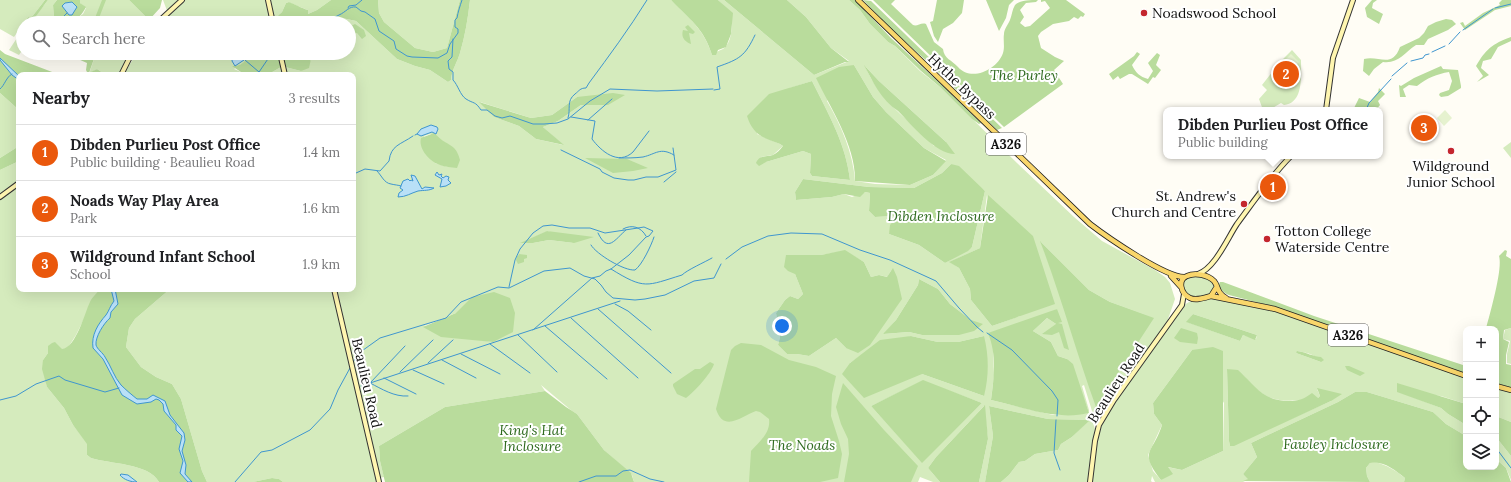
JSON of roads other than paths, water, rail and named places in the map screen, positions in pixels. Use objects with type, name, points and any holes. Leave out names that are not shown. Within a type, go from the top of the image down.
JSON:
[{"type":"main road","name":"Hythe Bypass","points":[[858,0],[1078,213],[1109,238],[1166,272],[1176,276],[1185,277]]},
{"type":"main road","name":"Hythe Bypass","points":[[1166,272],[1181,287]]},
{"type":"main road","points":[[1216,288],[1211,296],[1195,299],[1188,298],[1184,294],[1181,287],[1182,281],[1185,277],[1197,274],[1210,278],[1214,282],[1216,288],[1228,300]]},
{"type":"main road","name":"A326","points":[[1211,296],[1275,309],[1463,375]]},
{"type":"main road","points":[[1499,387],[1511,390]]},
{"type":"street","points":[[165,16],[182,0]]},
{"type":"street","points":[[268,0],[271,16]]},
{"type":"street","points":[[1326,107],[1333,58],[1343,25],[1353,0]]},
{"type":"street","points":[[122,72],[128,60]]},
{"type":"street","points":[[282,60],[284,72]]},
{"type":"street","points":[[1197,274],[1203,272],[1210,265],[1260,192],[1288,159]]},
{"type":"street","points":[[0,197],[16,186]]},
{"type":"street","points":[[1210,265],[1210,278]]},
{"type":"street","name":"Beaulieu Road","points":[[335,292],[379,482]]},
{"type":"street","name":"Beaulieu Road","points":[[1090,482],[1095,438],[1099,425],[1114,400],[1182,305],[1184,294]]},
{"type":"street","name":"Beaulieu Road","points":[[1182,305],[1195,299]]},
{"type":"water","points":[[72,2],[77,7],[72,15],[69,15],[62,6],[65,3]]},
{"type":"water","points":[[0,58],[16,73],[16,78],[12,75]]},
{"type":"water","points":[[232,60],[244,60],[235,66]]},
{"type":"water","points":[[431,125],[437,127],[438,129],[436,134],[432,132],[421,136],[417,134],[421,129]]},
{"type":"water","points":[[437,172],[439,175],[442,174],[441,176],[443,178],[446,176],[449,177],[448,180],[451,183],[440,187],[442,179],[435,175]]},
{"type":"water","points":[[411,175],[415,176],[422,189],[425,187],[434,188],[398,197],[399,193],[403,190],[400,188],[403,181],[408,179],[413,181]]},
{"type":"water","points":[[112,292],[116,292],[118,304],[111,312],[110,318],[98,334],[96,345],[121,385],[137,399],[147,399],[153,395],[165,401],[170,415],[184,433],[185,440],[182,451],[186,465],[185,474],[192,482],[188,482],[180,473],[183,461],[179,449],[182,436],[176,430],[176,425],[164,411],[163,404],[156,399],[151,402],[137,404],[122,395],[103,359],[93,348],[93,339],[96,330],[114,301]]},
{"type":"water","points":[[120,475],[128,475],[137,482],[130,481],[122,477]]},
{"type":"waterway","points":[[348,8],[349,6],[356,5],[362,0]]},
{"type":"waterway","points":[[337,16],[351,7],[356,7],[375,19],[379,31],[394,41],[396,49],[407,56],[438,58],[447,53],[450,44],[458,33],[458,29],[455,27],[455,20],[457,18],[462,0]]},
{"type":"waterway","points":[[568,118],[572,97],[581,89],[586,88],[647,0]]},
{"type":"waterway","points":[[1495,8],[1511,4]]},
{"type":"waterway","points":[[1463,30],[1493,9]]},
{"type":"waterway","points":[[64,16],[67,13]]},
{"type":"waterway","points":[[1449,44],[1460,32]]},
{"type":"waterway","points":[[714,90],[720,89],[717,67],[731,62],[741,56],[748,48],[755,35]]},
{"type":"waterway","points":[[453,39],[452,57],[448,61],[449,69],[453,72],[453,80],[464,97],[476,104],[481,110],[487,110],[495,116],[502,118],[510,116],[533,124],[557,123],[568,119],[590,101],[610,89],[657,91],[713,89]]},
{"type":"waterway","points":[[1432,52],[1445,46]]},
{"type":"waterway","points":[[1411,61],[1423,58],[1425,55],[1429,54]]},
{"type":"waterway","points":[[245,60],[259,72]]},
{"type":"waterway","points":[[259,72],[267,60]]},
{"type":"waterway","points":[[1392,76],[1407,63]]},
{"type":"waterway","points":[[0,89],[8,77],[12,74]]},
{"type":"waterway","points":[[1367,107],[1369,103],[1391,79]]},
{"type":"waterway","points":[[588,120],[612,99]]},
{"type":"waterway","points":[[571,117],[595,121],[592,139],[605,152],[616,157],[622,158],[633,152],[649,131]]},
{"type":"waterway","points":[[356,173],[365,169],[380,171],[389,161],[394,148],[413,136]]},
{"type":"waterway","points":[[673,148],[674,155]]},
{"type":"waterway","points":[[561,150],[600,169],[602,172],[614,178],[634,180],[646,177],[658,177],[676,170],[674,155],[661,151],[643,157],[619,158]]},
{"type":"waterway","points":[[377,171],[387,182],[401,186]]},
{"type":"waterway","points":[[664,182],[676,172]]},
{"type":"waterway","points":[[509,287],[515,260],[520,249],[533,233],[543,226],[552,225],[569,228],[590,228],[605,233],[644,227],[653,231],[629,255],[600,276],[592,278],[533,330]]},
{"type":"waterway","points":[[623,229],[626,227],[636,227],[642,230],[646,236]]},
{"type":"waterway","points":[[598,233],[605,243],[608,244],[612,243],[626,230]]},
{"type":"waterway","points":[[726,259],[742,247],[768,236],[791,233],[822,234],[860,250],[890,260],[936,281],[959,308],[983,332]]},
{"type":"waterway","points":[[591,245],[598,253],[618,265],[630,270],[635,270],[638,268],[649,250],[654,237]]},
{"type":"waterway","points":[[611,269],[631,280],[646,284],[660,282],[682,275],[712,258]]},
{"type":"waterway","points":[[353,362],[359,353],[380,338],[446,318],[461,302],[498,287],[509,288],[544,271],[570,268],[584,276],[595,279],[613,298],[635,300],[665,295],[694,281],[714,278],[721,264]]},
{"type":"waterway","points":[[361,386],[620,301]]},
{"type":"waterway","points":[[615,304],[628,311],[651,330]]},
{"type":"waterway","points":[[598,309],[671,373]]},
{"type":"waterway","points":[[571,318],[638,378]]},
{"type":"waterway","points":[[545,326],[607,379]]},
{"type":"waterway","points":[[987,333],[1012,350],[1052,391],[1058,400],[1057,416]]},
{"type":"waterway","points":[[518,335],[557,372]]},
{"type":"waterway","points":[[400,372],[433,340]]},
{"type":"waterway","points":[[428,363],[453,340]]},
{"type":"waterway","points":[[490,344],[530,373]]},
{"type":"waterway","points":[[371,382],[405,346]]},
{"type":"waterway","points":[[461,354],[500,374]]},
{"type":"waterway","points":[[442,360],[476,378]]},
{"type":"waterway","points":[[235,482],[261,452],[272,450],[310,430],[330,409],[350,368]]},
{"type":"waterway","points":[[413,370],[444,384]]},
{"type":"waterway","points":[[0,400],[16,396],[36,384],[59,376],[65,380],[105,392],[119,388]]},
{"type":"waterway","points":[[384,378],[416,394]]},
{"type":"waterway","points":[[370,383],[393,394],[408,396]]},
{"type":"waterway","points":[[1056,420],[1054,453],[1060,470]]},
{"type":"waterway","points":[[1499,452],[1511,468]]},
{"type":"waterway","points":[[579,482],[596,476],[616,476],[623,471],[630,470],[650,479],[664,482]]},
{"type":"place","name":"Noadswood School","points":[[1144,13]]},
{"type":"place","name":"Noads Way Play Area","points":[[1286,74]]},
{"type":"place","name":"Wildground Infant School","points":[[1424,128]]},
{"type":"place","name":"Wildground Junior School","points":[[1451,151]]},
{"type":"place","name":"Dibden Purlieu Post Office","points":[[1273,187]]},
{"type":"place","name":"St. Andrew's Church and Centre","points":[[1244,204]]},
{"type":"place","name":"Totton College Waterside Centre","points":[[1267,239]]},
{"type":"park label","name":"The Purley","points":[[1024,75]]},
{"type":"park label","name":"Dibden Inclosure","points":[[941,216]]},
{"type":"park label","name":"King's Hat Inclosure","points":[[532,438]]},
{"type":"park label","name":"Fawley Inclosure","points":[[1336,444]]},
{"type":"park label","name":"The Noads","points":[[802,445]]}]
